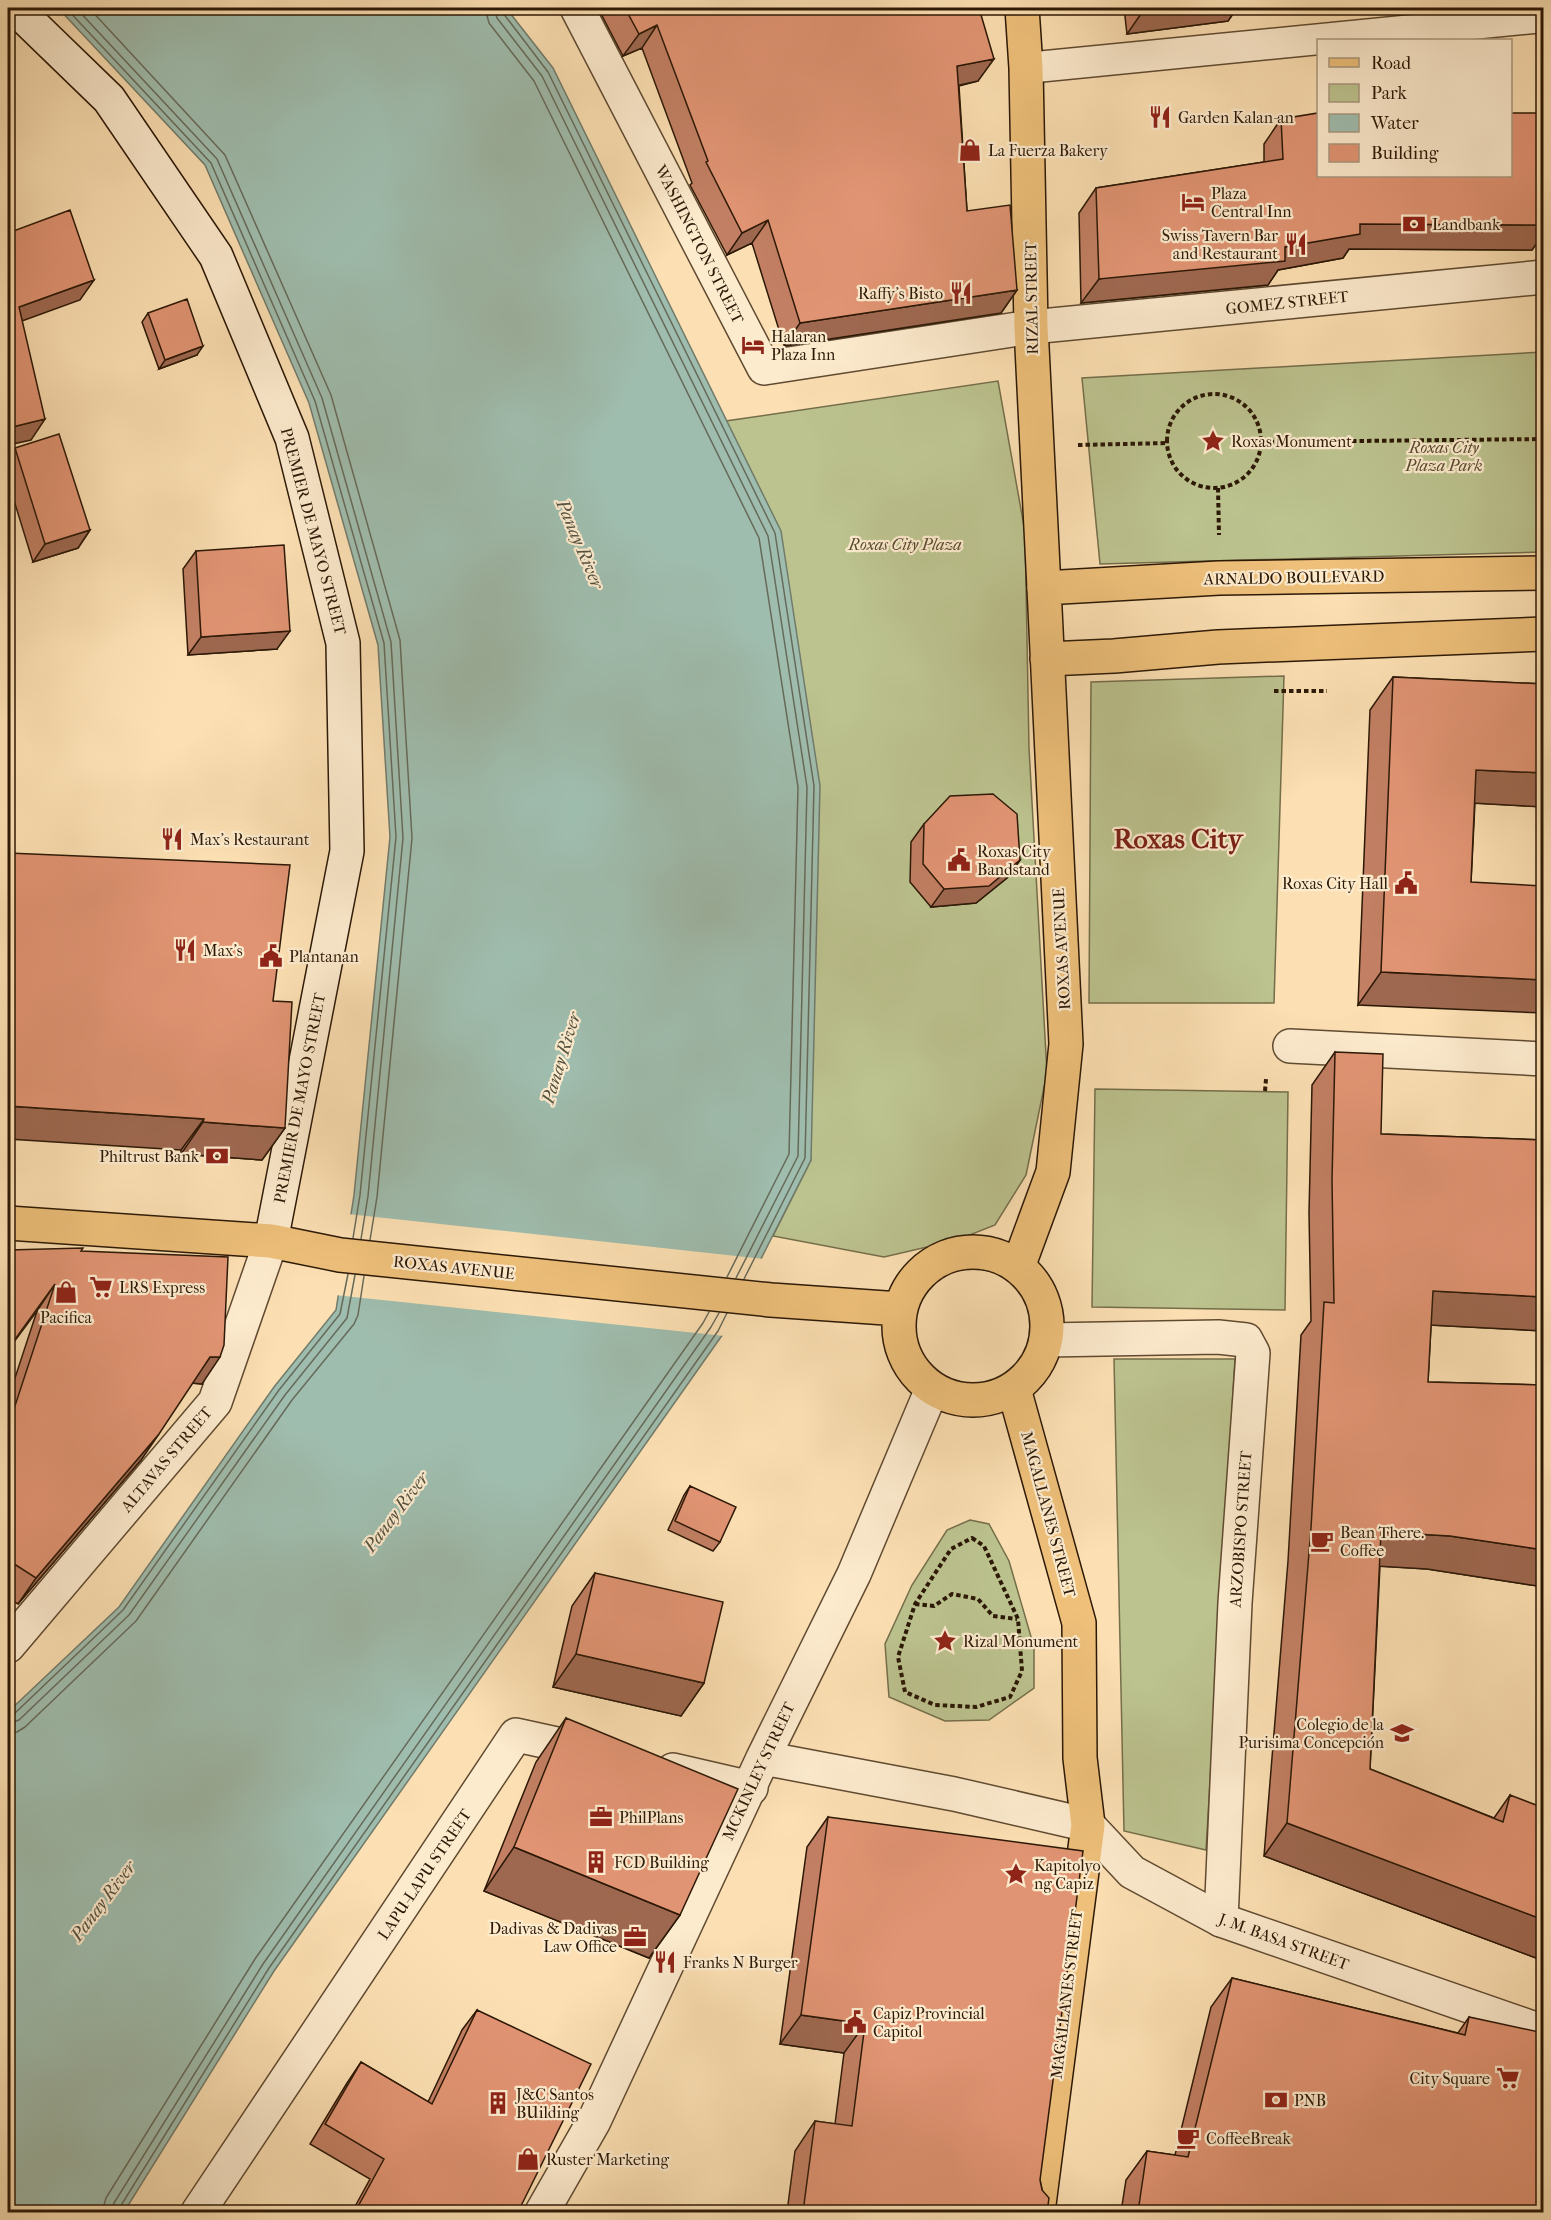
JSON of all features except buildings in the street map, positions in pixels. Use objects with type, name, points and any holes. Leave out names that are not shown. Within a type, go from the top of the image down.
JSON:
[{"type":"main road","name":"RIZAL STREET","points":[[1022,8],[1026,68],[1031,327],[1044,588]]},
{"type":"main road","name":"ARNALDO BOULEVARD","points":[[1044,588],[1219,578],[1544,573]]},
{"type":"main road","name":"ROXAS AVENUE","points":[[1018,1267],[1053,1172],[1066,1044],[1044,588]]},
{"type":"main road","points":[[1047,659],[1218,647],[1544,634]]},
{"type":"main road","name":"ROXAS AVENUE","points":[[8,1223],[271,1241],[340,1255],[771,1300],[900,1309]]},
{"type":"main road","points":[[973,1251],[997,1255],[1018,1267],[1033,1281],[1043,1299],[1048,1319],[1046,1340],[1040,1358],[1029,1376],[1014,1389],[994,1398],[973,1401],[952,1398],[932,1389],[916,1374],[905,1356],[899,1335],[900,1309],[911,1285],[928,1267],[950,1255],[973,1251]]},
{"type":"main road","name":"MAGALLANES STREET","points":[[1014,1389],[1079,1623],[1080,1758],[1088,1825],[1038,2212]]},
{"type":"street","name":"PREMIER DE MAYO STREET","points":[[15,8],[109,99],[216,256],[292,438],[343,643],[347,851],[271,1241]]},
{"type":"street","name":"WASHINGTON STREET","points":[[577,8],[764,368],[1031,327]]},
{"type":"street","name":"GOMEZ STREET","points":[[1031,327],[1544,277]]},
{"type":"street","points":[[1290,1046],[1544,1059]]},
{"type":"street","name":"ALTAVAS STREET","points":[[8,1646],[215,1402],[271,1241]]},
{"type":"street","name":"ARZOBISPO STREET","points":[[1046,1340],[1218,1337],[1246,1340],[1253,1353],[1235,1604],[1221,1920]]},
{"type":"street","name":"MCKINLEY STREET","points":[[542,2212],[594,2121],[764,1758],[854,1574],[932,1389]]},
{"type":"street","name":"LAPU-LAPU STREET","points":[[198,2212],[516,1735],[751,1788]]},
{"type":"street","points":[[764,1758],[954,1794],[1088,1825]]},
{"type":"street","name":"J. M. BASA STREET","points":[[1088,1825],[1132,1872],[1221,1920],[1544,2032]]},
{"type":"lane","points":[[1321,39],[1544,17]]},
{"type":"lane","points":[[1026,68],[1317,39]]},
{"type":"path","points":[[1214,393],[1229,396],[1242,403],[1253,414],[1262,442],[1253,468],[1243,479],[1218,488],[1203,487],[1183,476],[1170,458],[1167,443],[1169,428],[1175,414],[1186,403],[1200,396],[1214,393]]},
{"type":"path","points":[[1262,442],[1544,440]]},
{"type":"path","points":[[1036,446],[1167,443]]},
{"type":"path","points":[[1218,488],[1219,539]]},
{"type":"path","points":[[972,1538],[984,1546],[1018,1619],[1022,1671],[1010,1698],[976,1707],[935,1705],[905,1692],[898,1657],[915,1604],[951,1549],[972,1538]]},
{"type":"path","points":[[915,1604],[934,1606],[952,1594],[978,1599],[993,1616],[1018,1619]]},
{"type":"green space","name":"Roxas City Plaza Park","points":[[1543,352],[1543,552],[1100,564],[1082,378]]},
{"type":"green space","name":"Roxas City Plaza","points":[[998,381],[1025,532],[1029,748],[1047,1073],[1026,1175],[995,1225],[957,1240],[884,1257],[773,1236],[811,1160],[726,421]]},
{"type":"green space","points":[[1284,676],[1274,1003],[1089,1003],[1091,682]]},
{"type":"green space","points":[[1095,1089],[1288,1092],[1285,1310],[1092,1307]]},
{"type":"green space","points":[[1114,1359],[1235,1359],[1206,1850],[1124,1831]]},
{"type":"green space","points":[[970,1520],[989,1524],[1009,1561],[1034,1647],[1034,1688],[989,1720],[945,1721],[889,1697],[885,1644],[912,1585],[947,1530]]},
{"type":"water","name":"Panay River","points":[[58,8],[506,8],[553,68],[781,531],[820,786],[811,1160],[723,1334],[274,1971],[124,2212],[8,2212],[8,1712],[119,1607],[274,1387],[336,1310],[354,1195],[390,837],[378,645],[309,403],[205,165]]},
{"type":"pier","points":[[348,1214],[765,1259],[725,1336],[335,1295]]},
{"type":"place","name":"Garden Kalan-an","points":[[1160,117]]},
{"type":"place","name":"La Fuerza Bakery","points":[[970,150]]},
{"type":"place","name":"Plaza Central Inn","points":[[1193,202]]},
{"type":"place","name":"Landbank","points":[[1414,224]]},
{"type":"place","name":"Swiss Tavern Bar and Restaurant","points":[[1296,244]]},
{"type":"place","name":"Raffy's Bisto","points":[[961,293]]},
{"type":"place","name":"Halaran Plaza Inn","points":[[753,345]]},
{"type":"place","name":"Roxas Monument","points":[[1213,441]]},
{"type":"place","name":"Max's Restaurant","points":[[172,839]]},
{"type":"place","name":"Roxas City Bandstand","points":[[959,860]]},
{"type":"place","name":"Roxas City Hall","points":[[1406,883]]},
{"type":"place","name":"Max's","points":[[185,950]]},
{"type":"place","name":"Plantanan","points":[[271,956]]},
{"type":"place","name":"Philtrust Bank","points":[[217,1156]]},
{"type":"place","name":"LRS Express","points":[[101,1287]]},
{"type":"place","name":"Pacifica","points":[[66,1292]]},
{"type":"place","name":"Bean There. Coffee","points":[[1322,1541]]},
{"type":"place","name":"Rizal Monument","points":[[945,1641]]},
{"type":"place","name":"Colegio de la Purisima Concepción","points":[[1402,1733]]},
{"type":"place","name":"PhilPlans","points":[[601,1817]]},
{"type":"place","name":"FCD Building","points":[[596,1862]]},
{"type":"place","name":"Kapitolyo ng Capiz","points":[[1016,1874]]},
{"type":"place","name":"Dadivas & Dadivas Law Office","points":[[635,1937]]},
{"type":"place","name":"Franks N Burger","points":[[665,1962]]},
{"type":"place","name":"Capiz Provincial Capitol","points":[[855,2022]]},
{"type":"place","name":"City Square","points":[[1508,2078]]},
{"type":"place","name":"PNB","points":[[1276,2100]]},
{"type":"place","name":"J&C Santos BUilding","points":[[498,2103]]},
{"type":"place","name":"CoffeeBreak","points":[[1188,2138]]},
{"type":"place","name":"Ruster Marketing","points":[[528,2159]]},
{"type":"district","name":"Roxas City","points":[[1178,838]]}]
